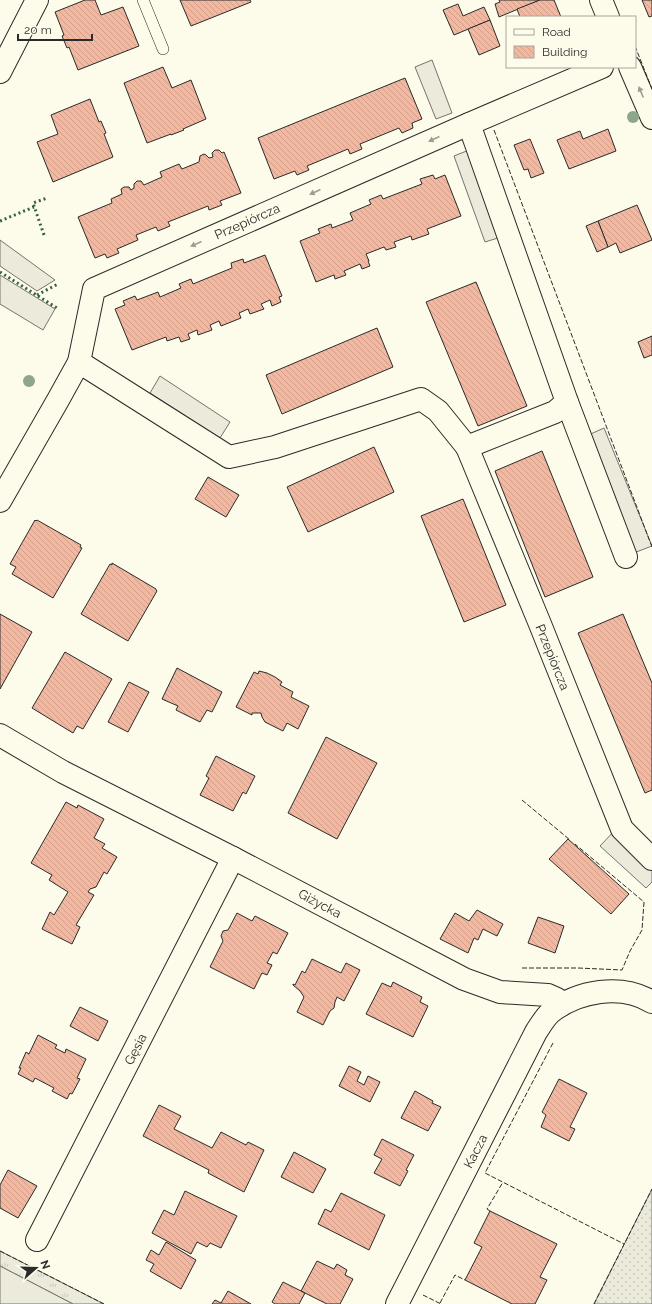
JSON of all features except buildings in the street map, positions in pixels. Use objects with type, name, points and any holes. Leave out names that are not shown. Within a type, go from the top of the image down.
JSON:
[{"type":"street","points":[[0,72],[37,0]]},
{"type":"street","points":[[600,0],[608,16]]},
{"type":"street","name":"Przepiórcza","points":[[0,501],[78,362],[94,288],[600,68]]},
{"type":"street","points":[[630,68],[652,118]]},
{"type":"street","points":[[470,124],[567,402],[626,557]]},
{"type":"street","name":"Przepiórcza","points":[[78,362],[229,457],[276,447],[421,399],[438,411],[467,447],[543,631],[622,829],[652,859]]},
{"type":"street","points":[[467,447],[555,412],[567,402]]},
{"type":"street","name":"Giżycka","points":[[0,735],[63,772],[464,978],[500,992],[548,995],[557,999],[562,1006]]},
{"type":"street","name":"Gęsia","points":[[37,1240],[233,858]]},
{"type":"street","points":[[562,1006],[582,996],[611,991],[628,992],[646,998],[652,1002]]},
{"type":"street","name":"Kacza","points":[[397,1304],[536,1032],[549,1013],[562,1006]]},
{"type":"lane","points":[[143,0],[163,49]]},
{"type":"green space","points":[[652,1189],[652,1304],[594,1304]]},
{"type":"green space","points":[[0,1251],[104,1304],[73,1304],[0,1266]]},
{"type":"shaded area","points":[[432,60],[452,113],[436,119],[415,67]]},
{"type":"shaded area","points":[[469,150],[501,237],[485,242],[454,156]]},
{"type":"shaded area","points":[[0,240],[55,280],[37,291],[0,266]]},
{"type":"shaded area","points":[[0,275],[55,309],[43,330],[0,304]]},
{"type":"shaded area","points":[[160,376],[230,422],[220,438],[150,393]]},
{"type":"shaded area","points":[[604,428],[652,546],[631,554],[584,437]]},
{"type":"shaded area","points":[[617,828],[652,860],[652,882],[646,888],[600,846]]},
{"type":"shaded area","points":[[0,1266],[73,1304],[0,1304]]},
{"type":"hedge","points":[[44,235],[33,203],[47,198]]},
{"type":"hedge","points":[[0,221],[34,207]]},
{"type":"hedge","points":[[0,272],[57,308]]},
{"type":"hedge","points":[[37,295],[58,284]]},
{"type":"fence","points":[[636,49],[652,89]]},
{"type":"fence","points":[[494,130],[652,547]]},
{"type":"fence","points":[[522,800],[570,840]]},
{"type":"fence","points":[[522,968],[622,970],[630,951],[642,930],[644,902],[575,844]]},
{"type":"fence","points":[[553,1043],[485,1173],[624,1244]]},
{"type":"fence","points":[[490,1211],[487,1209],[503,1182]]},
{"type":"fence","points":[[594,1304],[652,1189]]},
{"type":"fence","points":[[0,1251],[104,1304]]},
{"type":"fence","points":[[440,1303],[455,1275],[465,1280]]},
{"type":"fence","points":[[423,1295],[441,1304]]}]
